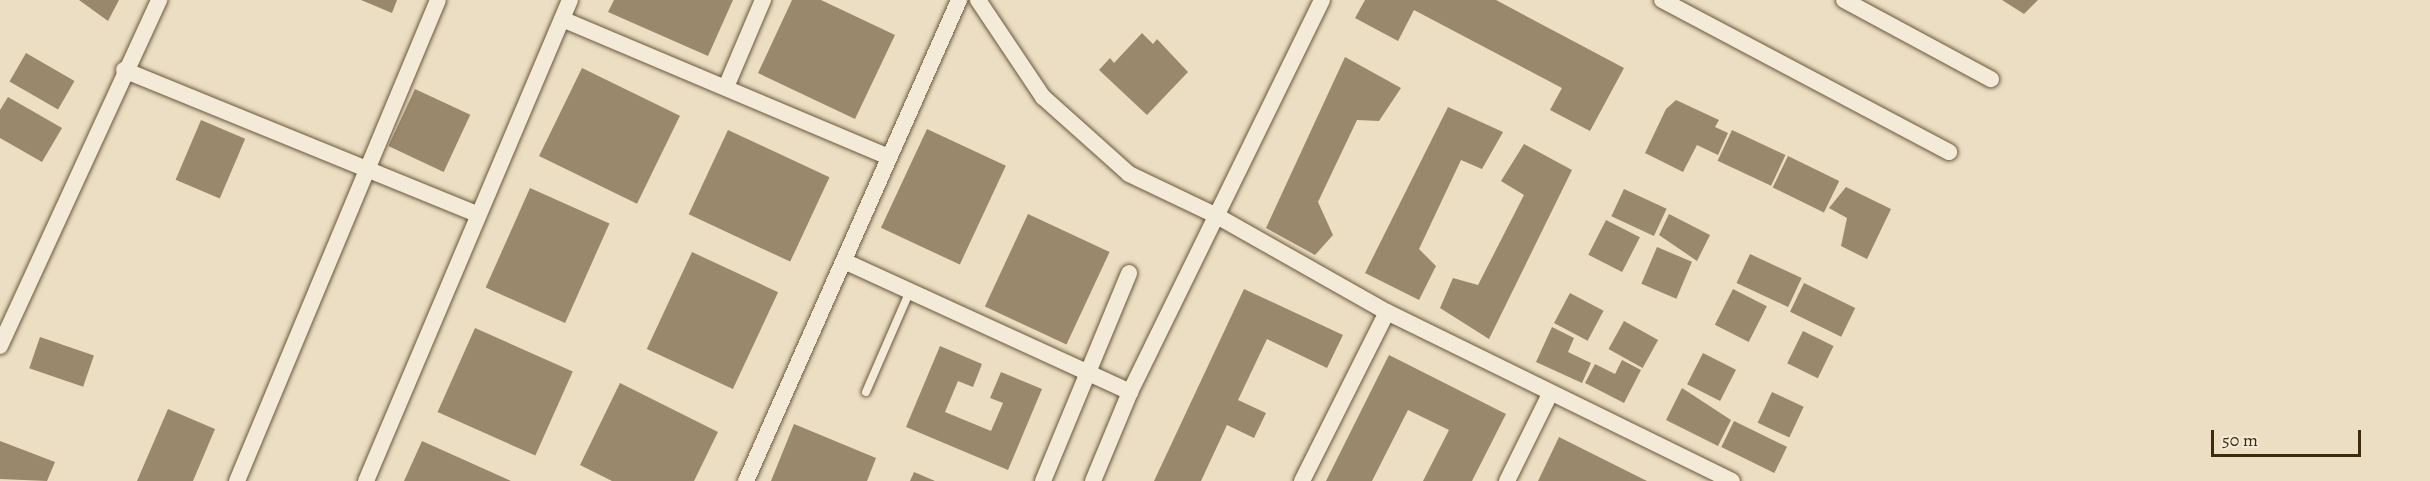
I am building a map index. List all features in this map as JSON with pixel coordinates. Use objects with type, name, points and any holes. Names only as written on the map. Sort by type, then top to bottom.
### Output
[{"type":"street","points":[[0,346],[124,70],[159,0]]},
{"type":"street","points":[[237,481],[363,171],[438,0]]},
{"type":"street","points":[[366,481],[476,214],[570,0]]},
{"type":"street","points":[[726,87],[763,0]]},
{"type":"street","points":[[746,481],[959,0]]},
{"type":"street","points":[[978,0],[1043,97],[1090,145],[1129,174],[1217,216],[1387,312],[1550,394],[1732,481]]},
{"type":"street","points":[[1093,481],[1130,392],[1322,0]]},
{"type":"street","points":[[1662,0],[1949,152]]},
{"type":"street","points":[[1844,0],[1992,78]]},
{"type":"street","points":[[562,19],[889,157]]},
{"type":"street","points":[[124,70],[363,171],[476,214]]},
{"type":"street","points":[[844,261],[1130,392]]},
{"type":"street","points":[[1043,481],[1129,273]]},
{"type":"street","points":[[1302,481],[1387,312]]},
{"type":"street","points":[[1506,481],[1550,394]]},
{"type":"lane","points":[[866,392],[910,291]]},
{"type":"building","points":[[79,0],[119,0],[108,21]]},
{"type":"building","points":[[361,0],[397,0],[392,13]]},
{"type":"building","points":[[614,0],[733,0],[708,56],[608,12]]},
{"type":"building","points":[[792,0],[821,0],[895,35],[855,119],[758,73]]},
{"type":"building","points":[[1365,0],[1496,0],[1624,68],[1590,131],[1550,110],[1562,88],[1414,10],[1398,41],[1355,18]]},
{"type":"building","points":[[2002,0],[2038,0],[2024,14]]},
{"type":"building","points":[[1142,33],[1153,44],[1157,39],[1188,72],[1147,115],[1099,70],[1110,58],[1114,63]]},
{"type":"building","points":[[26,53],[74,81],[58,110],[10,82]]},
{"type":"building","points":[[1345,57],[1401,88],[1379,121],[1357,120],[1318,202],[1333,235],[1315,255],[1266,228]]},
{"type":"building","points":[[582,68],[680,116],[637,204],[539,156]]},
{"type":"building","points":[[415,89],[470,115],[444,172],[388,146]]},
{"type":"building","points":[[8,97],[62,128],[42,162],[0,138],[0,110]]},
{"type":"building","points":[[1676,100],[1719,120],[1715,127],[1728,133],[1718,155],[1697,145],[1683,172],[1645,153],[1666,109]]},
{"type":"building","points":[[1448,107],[1503,132],[1482,169],[1461,160],[1419,249],[1436,266],[1419,300],[1365,273]]},
{"type":"building","points":[[201,120],[245,139],[220,199],[176,180]]},
{"type":"building","points":[[927,129],[1006,166],[960,265],[881,228]]},
{"type":"building","points":[[728,130],[830,177],[790,262],[689,214]]},
{"type":"building","points":[[1732,130],[1785,155],[1771,186],[1718,161]]},
{"type":"building","points":[[1524,144],[1572,170],[1489,339],[1440,308],[1453,278],[1478,285],[1524,195],[1501,181]]},
{"type":"building","points":[[1788,156],[1839,181],[1824,212],[1773,187]]},
{"type":"building","points":[[1846,187],[1891,209],[1867,259],[1841,246],[1847,218],[1829,208]]},
{"type":"building","points":[[530,188],[609,223],[565,323],[486,288]]},
{"type":"building","points":[[1624,189],[1667,209],[1654,236],[1611,216]]},
{"type":"building","points":[[1028,214],[1110,252],[1066,344],[985,306]]},
{"type":"building","points":[[1669,214],[1710,235],[1697,261],[1659,235]]},
{"type":"building","points":[[1606,220],[1640,237],[1622,272],[1588,255]]},
{"type":"building","points":[[1657,247],[1692,262],[1676,299],[1641,284]]},
{"type":"building","points":[[692,252],[778,292],[733,389],[647,349]]},
{"type":"building","points":[[1750,254],[1802,278],[1788,307],[1736,283]]},
{"type":"building","points":[[1804,283],[1855,308],[1841,337],[1790,312]]},
{"type":"building","points":[[1244,289],[1343,335],[1327,368],[1267,339],[1238,400],[1266,413],[1254,438],[1227,425],[1201,481],[1154,481]]},
{"type":"building","points":[[1733,289],[1767,306],[1749,342],[1715,325]]},
{"type":"building","points":[[1570,293],[1604,311],[1588,341],[1554,323]]},
{"type":"building","points":[[1624,321],[1658,340],[1643,368],[1608,349]]},
{"type":"building","points":[[1552,327],[1574,338],[1568,352],[1591,363],[1582,383],[1536,362]]},
{"type":"building","points":[[475,328],[573,372],[535,456],[438,412]]},
{"type":"building","points":[[1803,331],[1834,346],[1818,378],[1787,363]]},
{"type":"building","points":[[40,337],[94,356],[83,387],[29,368]]},
{"type":"building","points":[[940,346],[982,364],[973,387],[958,381],[945,412],[991,431],[1003,403],[990,398],[1001,372],[1042,389],[1008,470],[906,427]]},
{"type":"building","points":[[1703,353],[1736,370],[1720,401],[1687,384]]},
{"type":"building","points":[[1389,355],[1506,414],[1472,481],[1423,481],[1449,430],[1408,410],[1372,481],[1326,481]]},
{"type":"building","points":[[1622,360],[1641,370],[1624,403],[1585,383],[1595,364],[1615,374]]},
{"type":"building","points":[[620,383],[718,432],[694,481],[612,481],[580,465]]},
{"type":"building","points":[[1682,388],[1731,420],[1718,446],[1666,420]]},
{"type":"building","points":[[1772,392],[1804,407],[1789,438],[1758,423]]},
{"type":"building","points":[[168,409],[215,429],[193,481],[137,481]]},
{"type":"building","points":[[1734,421],[1787,447],[1774,473],[1721,447]]},
{"type":"building","points":[[794,424],[876,458],[867,481],[771,481]]},
{"type":"building","points":[[1559,437],[1647,481],[1538,481]]},
{"type":"building","points":[[0,441],[55,462],[47,481],[0,479]]},
{"type":"building","points":[[422,441],[511,481],[404,481]]},
{"type":"building","points":[[914,472],[935,481],[910,481]]}]
